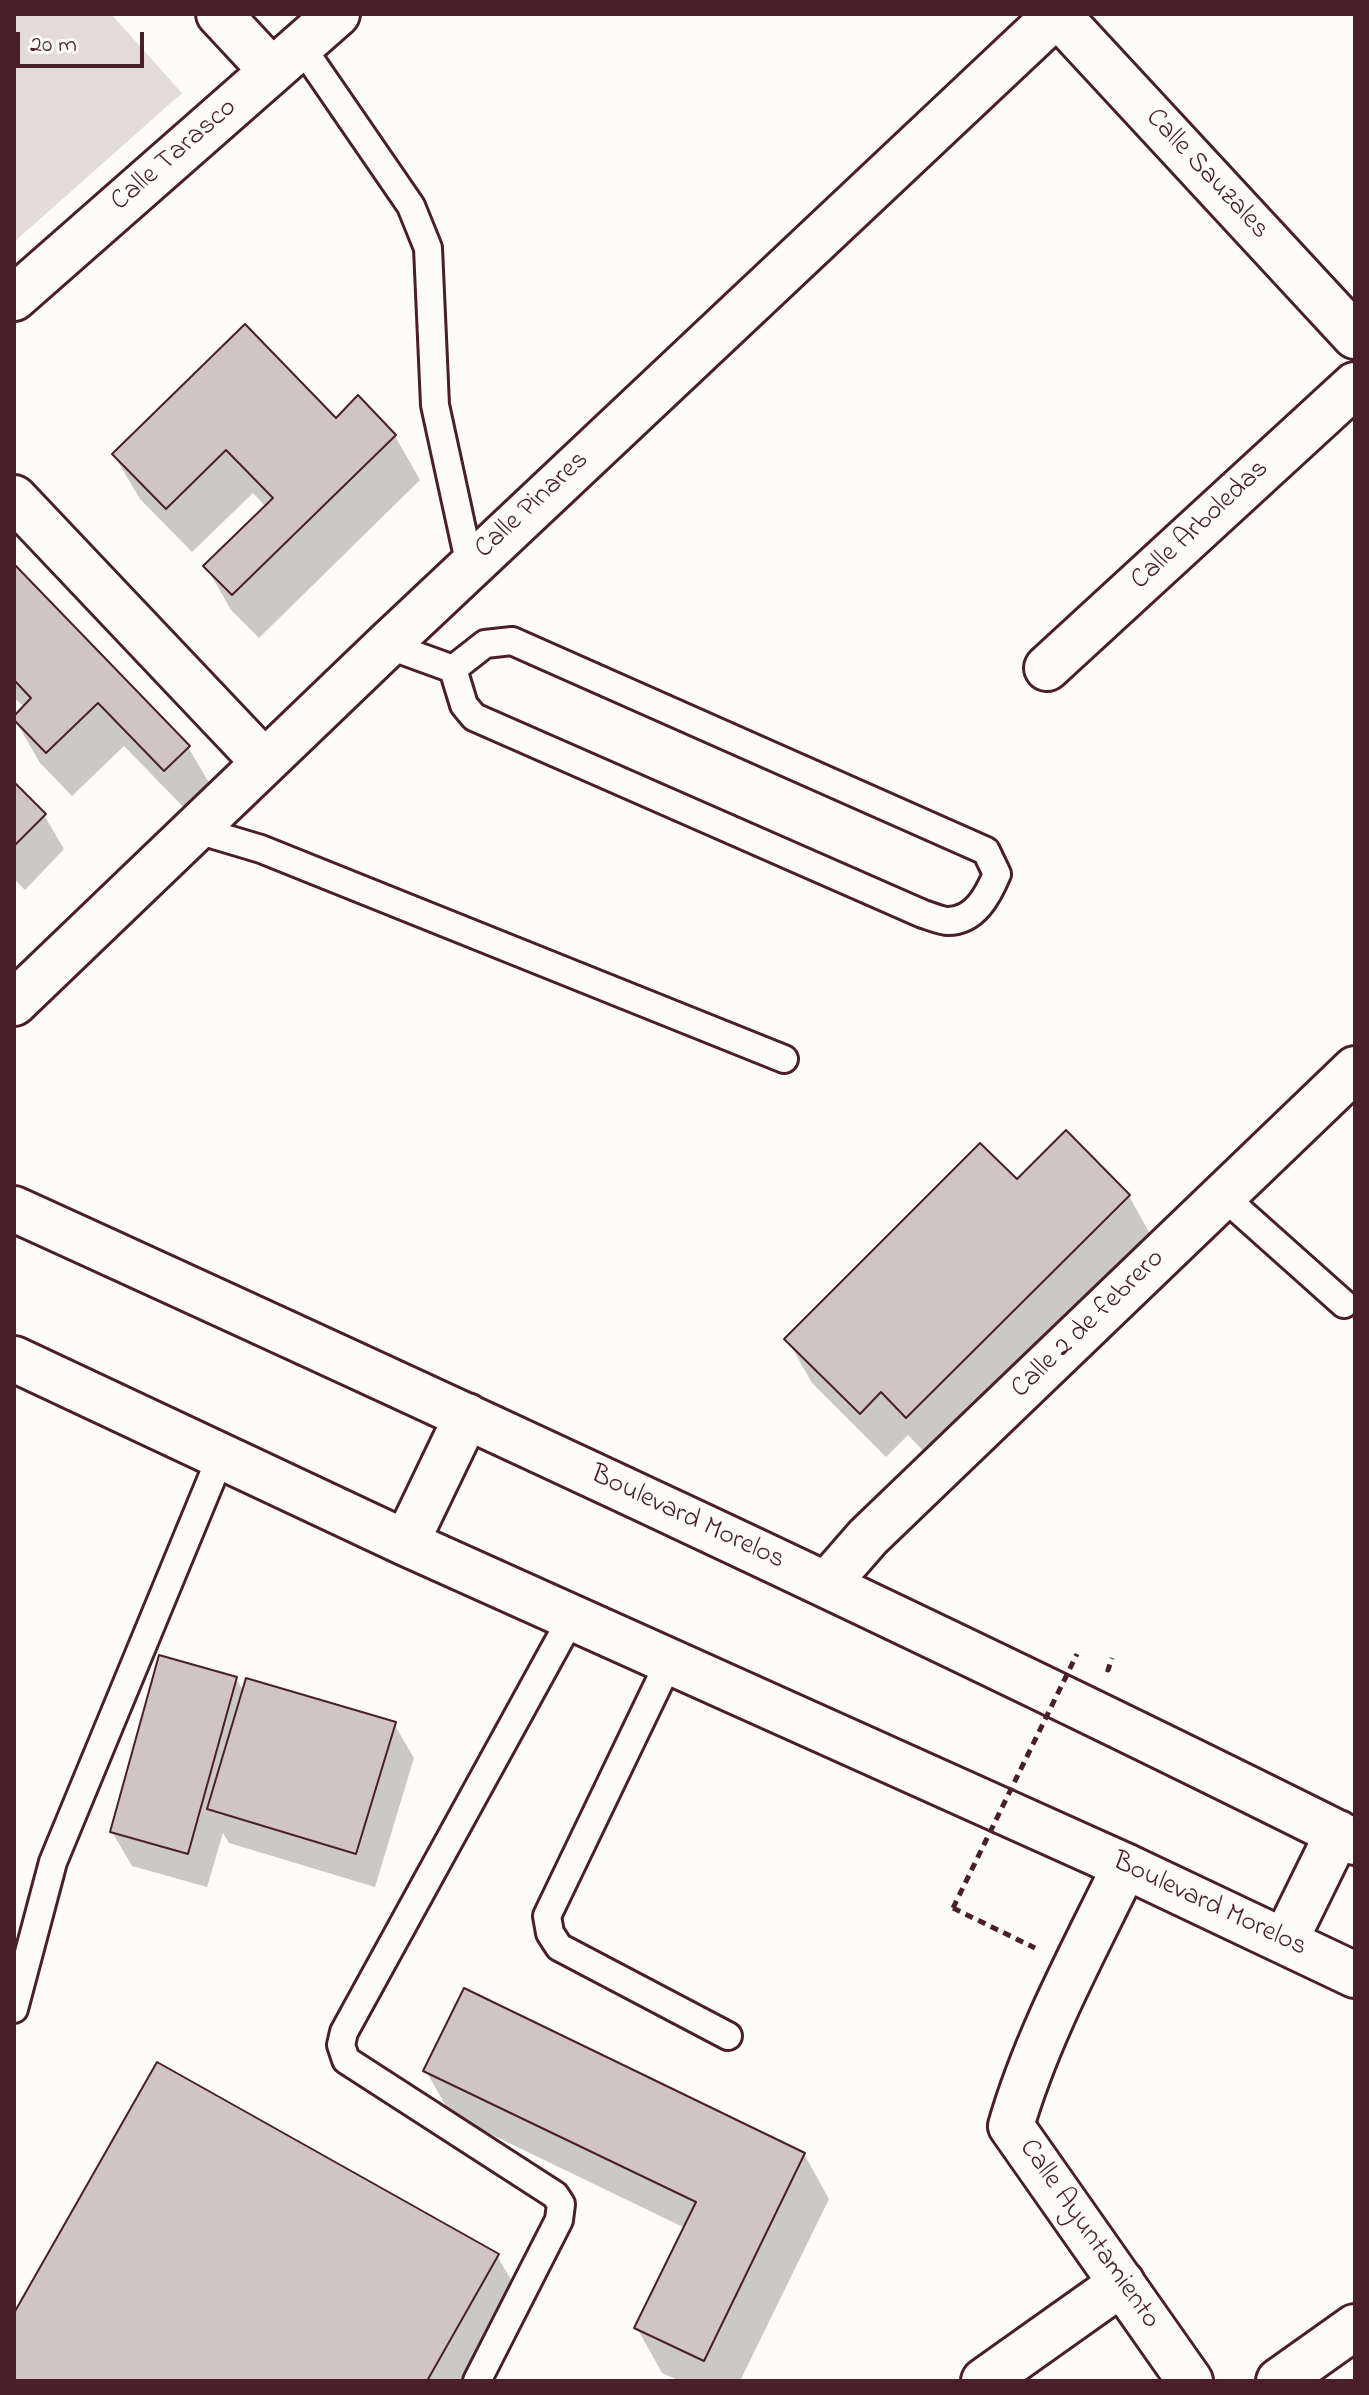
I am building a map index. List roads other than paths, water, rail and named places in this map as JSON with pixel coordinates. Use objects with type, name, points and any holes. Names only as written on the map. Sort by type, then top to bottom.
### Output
[{"type":"street","points":[[219,14],[287,58]]},
{"type":"street","name":"Calle Tarasco","points":[[14,298],[337,14]]},
{"type":"street","name":"Calle Sauzales","points":[[1057,14],[1355,336]]},
{"type":"street","name":"Calle Pinares","points":[[14,1003],[470,566],[1057,14]]},
{"type":"street","name":"Calle Arboledas","points":[[1047,668],[1355,385]]},
{"type":"street","points":[[14,498],[264,762]]},
{"type":"street","name":"Calle 2 de febrero","points":[[827,1584],[868,1537],[1355,1069]]},
{"type":"street","name":"Boulevard Morelos","points":[[14,1209],[827,1584],[1349,1832]]},
{"type":"street","name":"Boulevard Morelos","points":[[14,1359],[406,1543],[1125,1866],[1355,1975]]},
{"type":"street","points":[[406,1543],[467,1416]]},
{"type":"street","points":[[1285,1941],[1349,1832]]},
{"type":"street","name":"Calle Ayuntamiento","points":[[1125,1866],[1075,1968],[1022,2089],[1011,2126],[1190,2381]]},
{"type":"street","points":[[984,2381],[1122,2283]]},
{"type":"street","points":[[1279,2381],[1355,2327]]},
{"type":"lane","points":[[287,58],[411,206],[428,248],[435,405],[470,566]]},
{"type":"lane","points":[[512,641],[986,851],[997,874],[987,897],[970,915],[948,921],[923,914],[474,717],[464,705],[453,669],[485,644],[512,641]]},
{"type":"lane","points":[[387,645],[453,669]]},
{"type":"lane","points":[[194,829],[261,849],[784,1059]]},
{"type":"lane","points":[[1223,1196],[1344,1304]]},
{"type":"lane","points":[[14,2009],[53,1862],[221,1456]]},
{"type":"lane","points":[[477,2381],[559,2220],[561,2204],[555,2195],[346,2060],[341,2045],[344,2032],[572,1617]]},
{"type":"lane","points":[[669,1662],[547,1916],[550,1933],[559,1947],[728,2036]]}]
